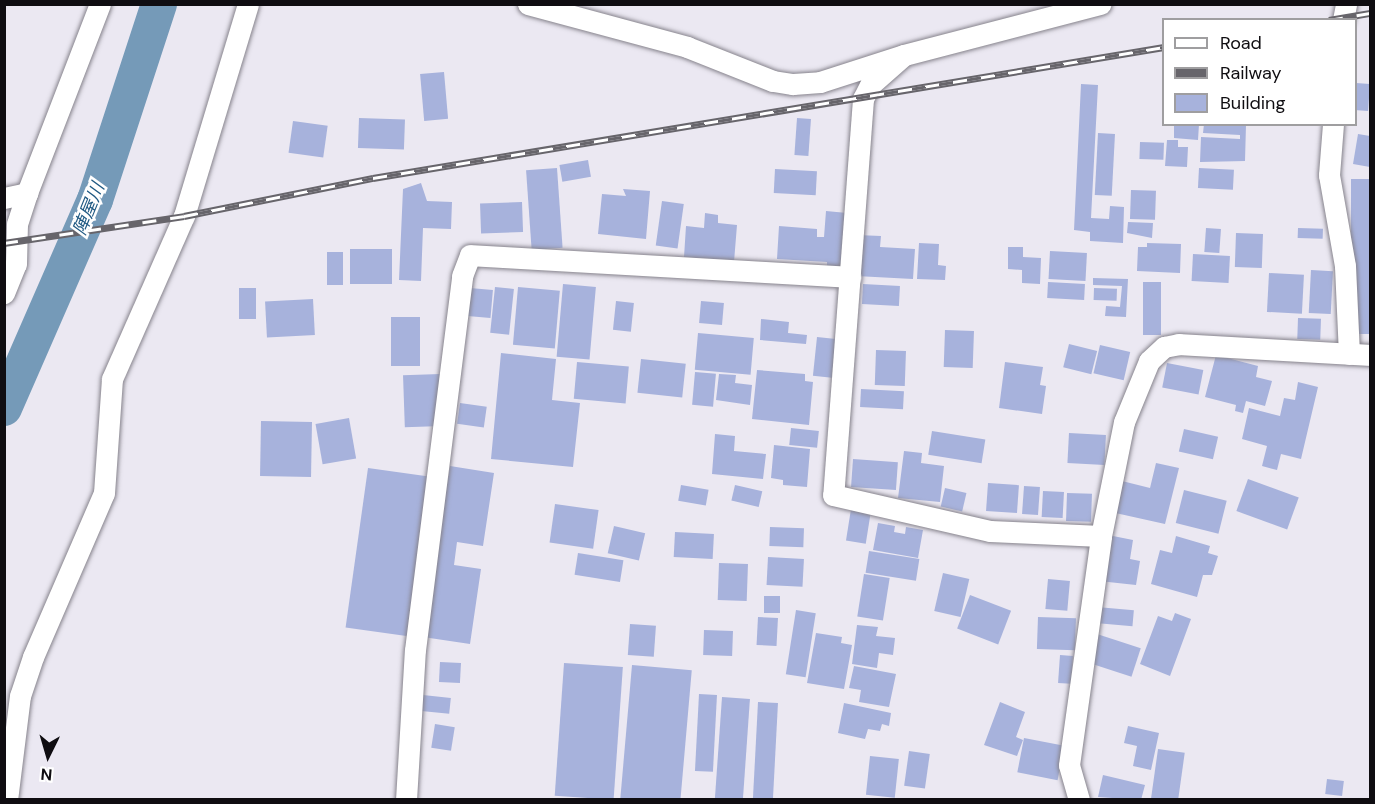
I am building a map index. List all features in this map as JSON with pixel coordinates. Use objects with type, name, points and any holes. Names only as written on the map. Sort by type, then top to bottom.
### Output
[{"type":"street","points":[[4,293],[16,264],[17,224],[27,193],[100,4]]},
{"type":"street","points":[[7,800],[23,686],[104,493],[112,379],[184,216],[248,4]]},
{"type":"street","points":[[528,4],[687,46],[773,81],[793,84],[820,82],[904,55],[1100,4]]},
{"type":"street","points":[[904,55],[870,85],[863,99],[833,495],[990,531],[1101,536]]},
{"type":"street","points":[[1333,126],[1329,175],[1345,266],[1349,354]]},
{"type":"street","points":[[4,198],[27,193]]},
{"type":"street","points":[[406,800],[415,650],[462,276],[471,255],[850,277]]},
{"type":"street","points":[[1079,800],[1069,765],[1101,536],[1124,422],[1138,381],[1149,362],[1164,346],[1179,344],[1371,355]]},
{"type":"building","points":[[444,72],[448,119],[424,121],[420,74]]},
{"type":"building","points":[[1357,83],[1370,84],[1368,111],[1357,110]]},
{"type":"building","points":[[1081,84],[1098,85],[1091,218],[1109,219],[1110,206],[1124,207],[1123,243],[1090,241],[1090,232],[1074,230]]},
{"type":"building","points":[[359,118],[405,120],[404,150],[358,148]]},
{"type":"building","points":[[797,118],[811,119],[808,156],[794,155]]},
{"type":"building","points":[[293,121],[328,126],[323,158],[289,153]]},
{"type":"building","points":[[1174,126],[1199,126],[1198,140],[1174,138]]},
{"type":"building","points":[[1204,126],[1246,126],[1245,161],[1200,162],[1201,137],[1240,139],[1240,135],[1203,133]]},
{"type":"building","points":[[1098,133],[1115,134],[1112,196],[1095,195]]},
{"type":"building","points":[[1358,134],[1370,136],[1370,167],[1353,164]]},
{"type":"building","points":[[1167,140],[1178,140],[1178,147],[1188,147],[1187,167],[1165,166]]},
{"type":"building","points":[[1140,142],[1164,143],[1163,160],[1139,159]]},
{"type":"building","points":[[588,160],[591,177],[562,182],[559,165]]},
{"type":"building","points":[[557,168],[563,248],[532,250],[526,170]]},
{"type":"building","points":[[1199,168],[1234,170],[1233,190],[1198,188]]},
{"type":"building","points":[[775,169],[817,171],[816,195],[774,193]]},
{"type":"building","points":[[1351,179],[1370,179],[1370,334],[1351,334]]},
{"type":"building","points":[[421,183],[427,201],[452,202],[451,229],[423,228],[421,281],[399,280],[403,189]]},
{"type":"building","points":[[623,189],[650,191],[646,239],[598,234],[602,194],[626,196]]},
{"type":"building","points":[[1131,190],[1156,191],[1155,220],[1130,219]]},
{"type":"building","points":[[662,201],[684,204],[678,249],[656,246]]},
{"type":"building","points":[[522,202],[523,232],[481,233],[480,203]]},
{"type":"building","points":[[826,211],[847,213],[843,270],[827,269],[827,262],[777,259],[779,226],[817,229],[817,237],[824,237]]},
{"type":"building","points":[[705,213],[718,215],[718,223],[737,225],[734,262],[684,257],[686,226],[704,228]]},
{"type":"building","points":[[1128,222],[1153,223],[1152,238],[1127,233]]},
{"type":"building","points":[[1206,228],[1221,229],[1219,253],[1204,252]]},
{"type":"building","points":[[1298,228],[1323,229],[1323,239],[1298,238]]},
{"type":"building","points":[[1236,233],[1263,234],[1262,268],[1235,267]]},
{"type":"building","points":[[857,235],[881,236],[880,247],[915,249],[913,279],[856,276]]},
{"type":"building","points":[[919,243],[939,244],[938,265],[946,266],[945,280],[917,279]]},
{"type":"building","points":[[1147,243],[1181,244],[1180,273],[1137,271],[1138,247],[1147,247]]},
{"type":"building","points":[[1008,247],[1023,247],[1023,257],[1041,258],[1040,284],[1022,283],[1022,270],[1008,269]]},
{"type":"building","points":[[350,249],[392,249],[392,284],[350,284]]},
{"type":"building","points":[[1050,251],[1087,253],[1085,281],[1049,279]]},
{"type":"building","points":[[327,252],[343,252],[343,285],[327,285]]},
{"type":"building","points":[[1193,254],[1230,256],[1229,283],[1192,281]]},
{"type":"building","points":[[1311,270],[1333,271],[1331,314],[1309,313]]},
{"type":"building","points":[[1269,273],[1304,275],[1302,314],[1267,312]]},
{"type":"building","points":[[1093,278],[1128,279],[1126,317],[1105,316],[1106,306],[1120,307],[1122,286],[1093,285]]},
{"type":"building","points":[[1048,282],[1085,284],[1084,300],[1047,298]]},
{"type":"building","points":[[1143,282],[1161,282],[1161,335],[1143,335]]},
{"type":"building","points":[[563,284],[596,287],[590,360],[557,357]]},
{"type":"building","points":[[863,284],[900,286],[899,306],[862,304]]},
{"type":"building","points":[[495,287],[514,289],[509,335],[490,333]]},
{"type":"building","points":[[518,287],[560,291],[555,348],[513,345]]},
{"type":"building","points":[[239,288],[256,288],[256,319],[239,319]]},
{"type":"building","points":[[470,288],[493,290],[490,318],[468,316]]},
{"type":"building","points":[[1094,288],[1117,289],[1117,301],[1094,300]]},
{"type":"building","points":[[313,299],[315,335],[267,337],[265,302]]},
{"type":"building","points":[[616,301],[634,303],[631,332],[613,330]]},
{"type":"building","points":[[701,301],[724,303],[722,325],[699,323]]},
{"type":"building","points":[[391,317],[420,317],[420,366],[391,366]]},
{"type":"building","points":[[1298,318],[1321,319],[1320,340],[1297,339]]},
{"type":"building","points":[[761,319],[789,322],[788,333],[807,335],[806,344],[760,340]]},
{"type":"building","points":[[945,330],[974,331],[973,368],[944,367]]},
{"type":"building","points":[[698,333],[754,338],[751,375],[695,370]]},
{"type":"building","points":[[817,337],[836,339],[832,378],[813,376]]},
{"type":"building","points":[[1069,344],[1097,351],[1091,374],[1063,367]]},
{"type":"building","points":[[1100,345],[1130,352],[1124,380],[1093,373]]},
{"type":"building","points":[[876,350],[906,351],[905,386],[875,385]]},
{"type":"building","points":[[501,353],[556,359],[552,400],[580,403],[573,467],[491,459]]},
{"type":"building","points":[[1216,355],[1258,366],[1256,377],[1272,381],[1265,406],[1246,401],[1243,413],[1235,411],[1236,405],[1205,397]]},
{"type":"building","points":[[641,359],[686,364],[682,398],[637,393]]},
{"type":"building","points":[[577,362],[629,367],[626,403],[574,399]]},
{"type":"building","points":[[1005,362],[1043,367],[1040,385],[1046,386],[1042,414],[999,408]]},
{"type":"building","points":[[1167,363],[1203,370],[1199,395],[1162,388]]},
{"type":"building","points":[[757,370],[805,374],[805,381],[813,382],[809,425],[752,419]]},
{"type":"building","points":[[695,372],[716,374],[713,407],[692,405]]},
{"type":"building","points":[[440,374],[442,426],[405,427],[403,375]]},
{"type":"building","points":[[719,374],[736,375],[735,383],[752,385],[750,405],[716,400]]},
{"type":"building","points":[[1298,382],[1318,387],[1301,459],[1281,454],[1277,470],[1262,466],[1267,446],[1242,439],[1249,408],[1280,416],[1284,398],[1295,400]]},
{"type":"building","points":[[861,389],[904,391],[903,409],[860,407]]},
{"type":"building","points":[[460,403],[487,407],[484,428],[457,424]]},
{"type":"building","points":[[349,418],[356,458],[323,464],[316,424]]},
{"type":"building","points":[[261,421],[312,422],[311,477],[260,476]]},
{"type":"building","points":[[791,428],[819,431],[817,448],[789,445]]},
{"type":"building","points":[[1184,429],[1218,437],[1213,459],[1179,451]]},
{"type":"building","points":[[932,431],[985,439],[982,463],[928,455]]},
{"type":"building","points":[[1069,433],[1106,435],[1104,465],[1067,463]]},
{"type":"building","points":[[715,434],[735,436],[734,451],[766,454],[763,479],[712,474]]},
{"type":"building","points":[[774,445],[810,449],[807,487],[783,485],[783,480],[771,478]]},
{"type":"building","points":[[904,451],[922,453],[921,463],[944,466],[940,502],[898,498]]},
{"type":"building","points":[[853,459],[898,462],[896,490],[851,487]]},
{"type":"building","points":[[1156,463],[1179,468],[1165,524],[1111,512],[1118,480],[1150,488]]},
{"type":"building","points":[[450,466],[494,473],[483,546],[457,542],[454,565],[481,569],[470,644],[423,637]]},
{"type":"building","points":[[368,468],[432,477],[410,636],[346,627]]},
{"type":"building","points":[[1248,479],[1299,497],[1287,529],[1236,511]]},
{"type":"building","points":[[988,483],[1019,485],[1017,513],[986,511]]},
{"type":"building","points":[[681,485],[709,490],[706,506],[678,501]]},
{"type":"building","points":[[735,485],[762,491],[759,507],[731,501]]},
{"type":"building","points":[[1024,486],[1040,487],[1038,515],[1022,514]]},
{"type":"building","points":[[945,488],[966,493],[962,511],[941,507]]},
{"type":"building","points":[[1184,490],[1227,501],[1218,534],[1176,523]]},
{"type":"building","points":[[1043,491],[1064,492],[1063,518],[1042,517]]},
{"type":"building","points":[[1067,493],[1092,494],[1091,522],[1066,521]]},
{"type":"building","points":[[555,504],[599,510],[593,549],[550,543]]},
{"type":"building","points":[[851,509],[871,512],[866,544],[846,541]]},
{"type":"building","points":[[878,523],[895,526],[894,532],[905,534],[906,527],[923,530],[918,558],[873,550]]},
{"type":"building","points":[[614,526],[645,533],[639,560],[608,553]]},
{"type":"building","points":[[770,527],[804,528],[803,547],[769,546]]},
{"type":"building","points":[[675,532],[714,534],[713,559],[674,557]]},
{"type":"building","points":[[1108,535],[1133,540],[1130,559],[1140,561],[1136,585],[1099,581]]},
{"type":"building","points":[[1176,536],[1210,546],[1208,553],[1218,556],[1212,575],[1203,575],[1197,597],[1151,584],[1160,550],[1172,553]]},
{"type":"building","points":[[869,551],[919,559],[916,581],[866,573]]},
{"type":"building","points":[[578,553],[623,560],[620,582],[575,575]]},
{"type":"building","points":[[768,557],[804,559],[802,587],[767,585]]},
{"type":"building","points":[[719,563],[748,564],[747,601],[718,600]]},
{"type":"building","points":[[943,573],[969,579],[961,617],[934,611]]},
{"type":"building","points":[[864,574],[890,578],[883,621],[857,616]]},
{"type":"building","points":[[1048,579],[1070,581],[1067,611],[1045,609]]},
{"type":"building","points":[[970,595],[1011,611],[998,644],[957,629]]},
{"type":"building","points":[[764,596],[780,596],[780,613],[764,613]]},
{"type":"building","points":[[1097,607],[1134,610],[1132,626],[1096,623]]},
{"type":"building","points":[[796,610],[816,613],[806,677],[786,674]]},
{"type":"building","points":[[1175,613],[1191,619],[1170,676],[1140,664],[1158,616],[1172,621]]},
{"type":"building","points":[[758,617],[778,618],[777,646],[757,645]]},
{"type":"building","points":[[1038,617],[1076,618],[1075,650],[1037,649]]},
{"type":"building","points":[[630,624],[656,626],[654,657],[628,655]]},
{"type":"building","points":[[857,625],[878,627],[876,636],[895,638],[893,655],[879,653],[877,668],[852,664]]},
{"type":"building","points":[[704,630],[733,631],[732,656],[703,655]]},
{"type":"building","points":[[816,633],[842,637],[841,643],[852,645],[844,689],[807,683]]},
{"type":"building","points":[[1097,634],[1141,648],[1131,677],[1088,663]]},
{"type":"building","points":[[1060,655],[1073,656],[1071,684],[1058,683]]},
{"type":"building","points":[[440,662],[461,663],[460,683],[439,682]]},
{"type":"building","points":[[564,663],[623,667],[614,800],[555,796]]},
{"type":"building","points":[[632,665],[692,670],[680,800],[620,799]]},
{"type":"building","points":[[854,666],[896,674],[889,707],[859,702],[861,690],[849,688]]},
{"type":"building","points":[[699,694],[717,695],[713,772],[695,771]]},
{"type":"building","points":[[423,695],[451,698],[449,714],[421,711]]},
{"type":"building","points":[[722,697],[750,699],[743,800],[715,800]]},
{"type":"building","points":[[758,702],[778,703],[773,800],[753,800]]},
{"type":"building","points":[[1000,702],[1025,712],[1016,737],[1023,740],[1017,756],[984,745]]},
{"type":"building","points":[[844,703],[891,713],[889,726],[882,724],[880,731],[868,729],[865,739],[838,733]]},
{"type":"building","points":[[435,724],[455,727],[451,751],[431,748]]},
{"type":"building","points":[[1128,726],[1159,733],[1151,770],[1133,766],[1137,746],[1124,743]]},
{"type":"building","points":[[1024,738],[1064,746],[1058,780],[1017,772]]},
{"type":"building","points":[[1158,749],[1185,753],[1178,800],[1151,800]]},
{"type":"building","points":[[909,751],[930,754],[925,789],[904,786]]},
{"type":"building","points":[[870,756],[899,759],[895,798],[866,795]]},
{"type":"building","points":[[1103,775],[1145,785],[1141,800],[1098,797]]},
{"type":"building","points":[[1327,779],[1344,781],[1342,796],[1325,794]]},
{"type":"waterway","name":"陣屋川","points":[[4,408],[95,200],[159,4]]},
{"type":"railway","points":[[1341,18],[1370,13]]},
{"type":"railway","points":[[4,243],[184,216],[373,178],[1162,47]]}]
